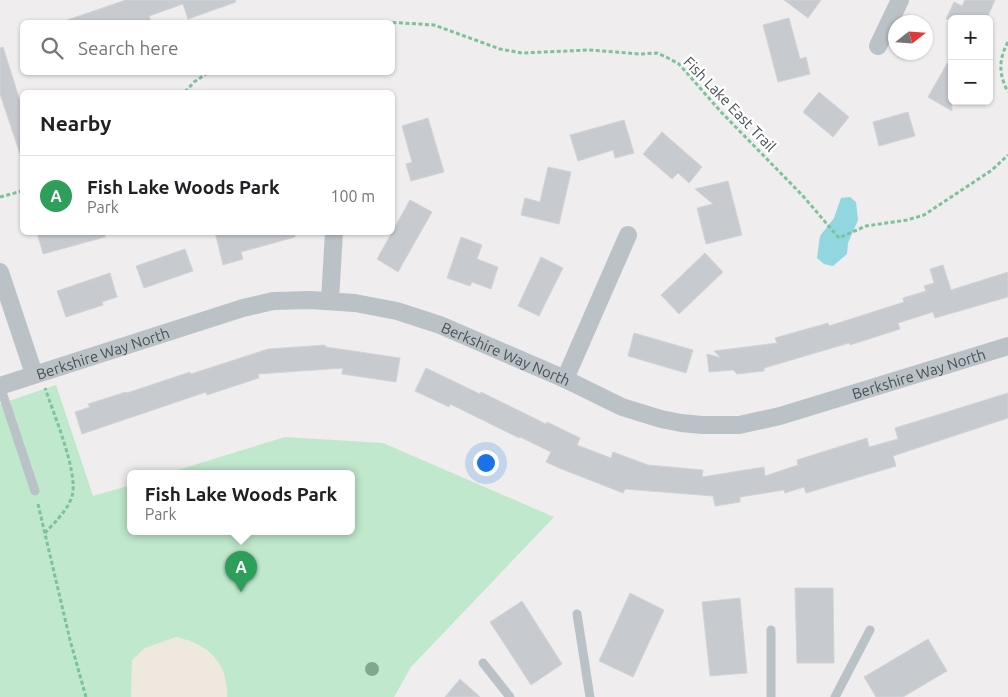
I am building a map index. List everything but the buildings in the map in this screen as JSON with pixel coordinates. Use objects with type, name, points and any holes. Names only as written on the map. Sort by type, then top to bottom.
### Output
[{"type":"street","points":[[878,46],[900,0]]},
{"type":"street","points":[[330,300],[334,235]]},
{"type":"street","points":[[565,379],[628,235]]},
{"type":"street","points":[[0,272],[34,374]]},
{"type":"street","name":"Berkshire Way North","points":[[0,386],[243,308],[273,301],[330,300],[397,311],[440,326],[565,379],[622,407],[661,419],[688,424],[739,425],[780,416],[1008,346]]},
{"type":"lane","points":[[0,386],[34,491]]},
{"type":"lane","points":[[577,614],[590,697]]},
{"type":"lane","points":[[771,630],[771,697]]},
{"type":"lane","points":[[836,697],[870,630]]},
{"type":"lane","points":[[483,663],[510,697]]},
{"type":"path","name":"Fish Lake East Trail","points":[[395,23],[434,25],[500,49],[522,53],[589,50],[640,54],[657,53],[679,64],[722,114],[840,238],[866,226],[906,220],[924,214],[992,170],[1008,154]]},
{"type":"path","points":[[1008,42],[1001,59],[1000,71],[1008,92]]},
{"type":"path","points":[[187,90],[204,75]]},
{"type":"path","points":[[0,197],[20,192]]},
{"type":"path","points":[[34,374],[44,383],[67,457],[73,484],[70,501],[57,520],[44,534]]},
{"type":"path","points":[[34,491],[70,640],[86,697]]},
{"type":"green space","points":[[56,385],[93,496],[127,486],[127,535],[355,535],[355,470],[178,470],[285,437],[383,443],[554,517],[411,667],[394,697],[0,697],[0,404]]},
{"type":"sand","points":[[176,637],[198,645],[214,657],[224,674],[227,697],[131,697],[132,660],[145,648]]},
{"type":"water","points":[[850,197],[856,202],[858,220],[848,243],[847,254],[833,266],[824,264],[817,258],[820,236],[834,218],[841,198]]},
{"type":"place","name":"Fish Lake Woods Park","points":[[241,592]]}]
